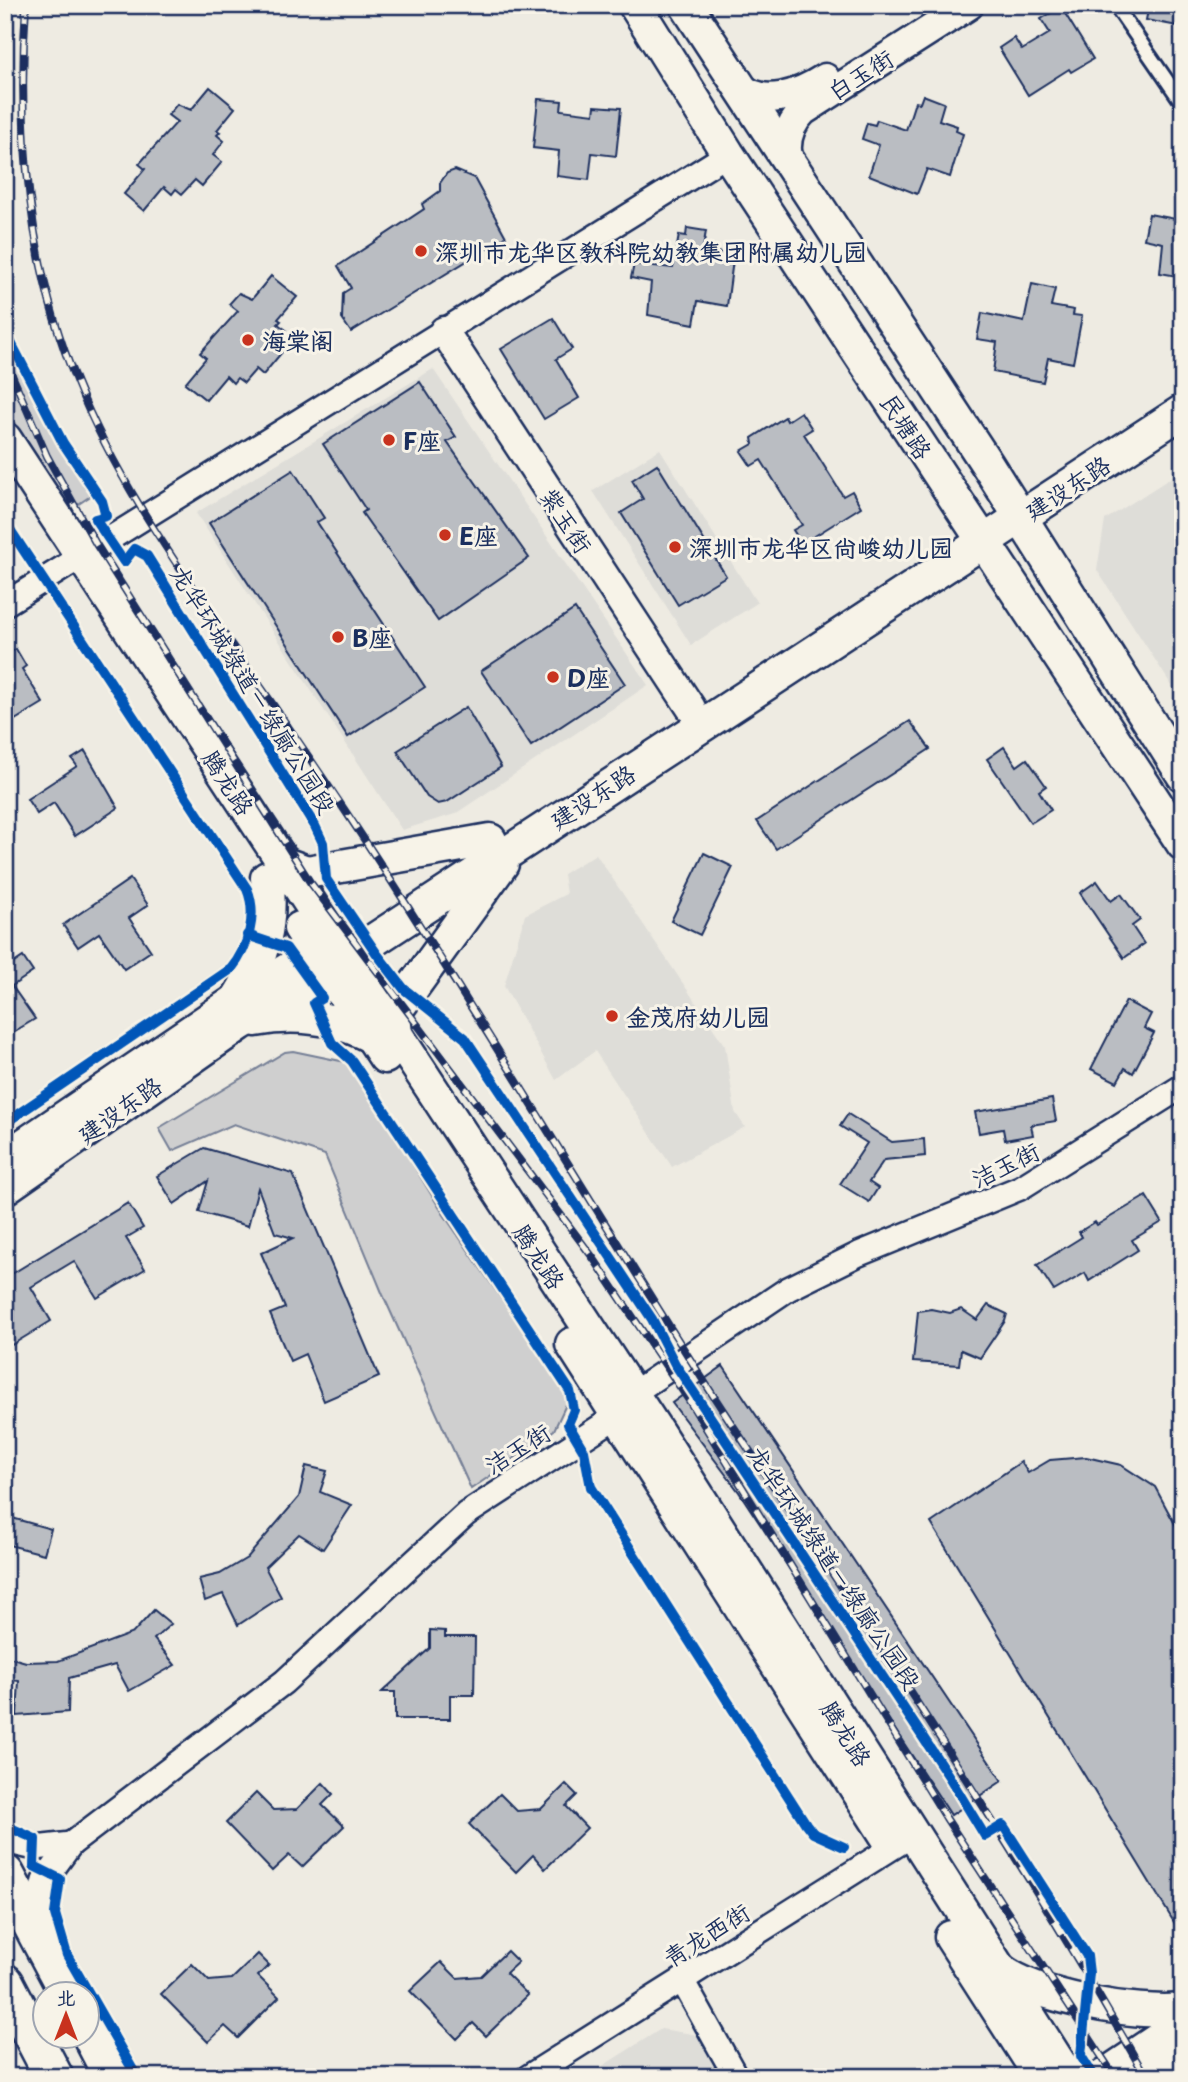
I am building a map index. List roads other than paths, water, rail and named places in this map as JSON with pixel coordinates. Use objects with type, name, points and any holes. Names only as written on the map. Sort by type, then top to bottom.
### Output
[{"type":"main road","name":"民塘路","points":[[635,5],[728,154],[1183,844]]},
{"type":"main road","name":"民塘路","points":[[685,5],[1014,509],[1183,775]]},
{"type":"main road","name":"建设东路","points":[[5,1158],[331,956],[978,533],[1183,387]]},
{"type":"main road","name":"建设东路","points":[[1014,509],[1183,411]]},
{"type":"main road","name":"腾龙路","points":[[5,439],[72,562],[384,1035],[903,1841],[1004,2021],[1041,2077]]},
{"type":"main road","name":"腾龙路","points":[[5,479],[72,562]]},
{"type":"main road","name":"建设东路","points":[[502,843],[691,708],[978,533]]},
{"type":"main road","points":[[502,843],[398,1008],[384,1035],[342,1022],[312,1017],[238,1012],[269,928],[274,871],[307,872],[502,843]]},
{"type":"main road","name":"建设东路","points":[[5,1188],[238,1012]]},
{"type":"main road","name":"腾龙路","points":[[903,1841],[997,1967],[1068,2077]]},
{"type":"main road","points":[[5,1874],[61,1980]]},
{"type":"main road","points":[[997,1967],[1008,1976],[1040,1990],[1122,2009],[1183,2010]]},
{"type":"main road","points":[[5,1983],[54,2077]]},
{"type":"main road","points":[[1004,2021],[1015,2077]]},
{"type":"main road","points":[[1102,2077],[1183,2023]]},
{"type":"main road","points":[[99,2050],[113,2077]]},
{"type":"main road","points":[[1143,2077],[1183,2050]]},
{"type":"street","name":"白玉街","points":[[737,85],[750,94],[779,97],[795,95],[940,5]]},
{"type":"street","name":"白玉街","points":[[790,166],[786,153],[788,137],[796,118],[803,111],[969,5]]},
{"type":"street","points":[[5,604],[728,154]]},
{"type":"street","name":"紫玉街","points":[[444,331],[691,708]]},
{"type":"street","name":"洁玉街","points":[[42,1944],[37,1916],[40,1897],[50,1870],[71,1844],[284,1682],[466,1514],[788,1289],[850,1258],[1020,1188],[1183,1086]]},
{"type":"street","points":[[5,1841],[35,1848],[71,1844]]},
{"type":"street","name":"青龙西街","points":[[528,2077],[903,1841]]},
{"type":"street","points":[[682,1980],[736,2077]]},
{"type":"lane","points":[[1115,5],[1183,104]]},
{"type":"railway","points":[[26,5],[23,101],[25,149],[37,245],[60,338],[91,416],[124,480],[202,601],[370,848],[702,1378],[960,1769],[1146,2077]]},
{"type":"railway","points":[[5,359],[47,456],[96,544],[310,882],[594,1259],[688,1399],[946,1818],[1115,2077]]},
{"type":"place","name":"深圳市龙华区教科院幼教集团附属幼儿园","points":[[421,251]]},
{"type":"place","name":"海棠阁","points":[[248,340]]},
{"type":"place","name":"F座","points":[[389,440]]},
{"type":"place","name":"E座","points":[[445,535]]},
{"type":"place","name":"深圳市龙华区尚峻幼儿园","points":[[675,547]]},
{"type":"place","name":"B座","points":[[338,637]]},
{"type":"place","name":"D座","points":[[553,677]]},
{"type":"place","name":"金茂府幼儿园","points":[[612,1016]]}]
